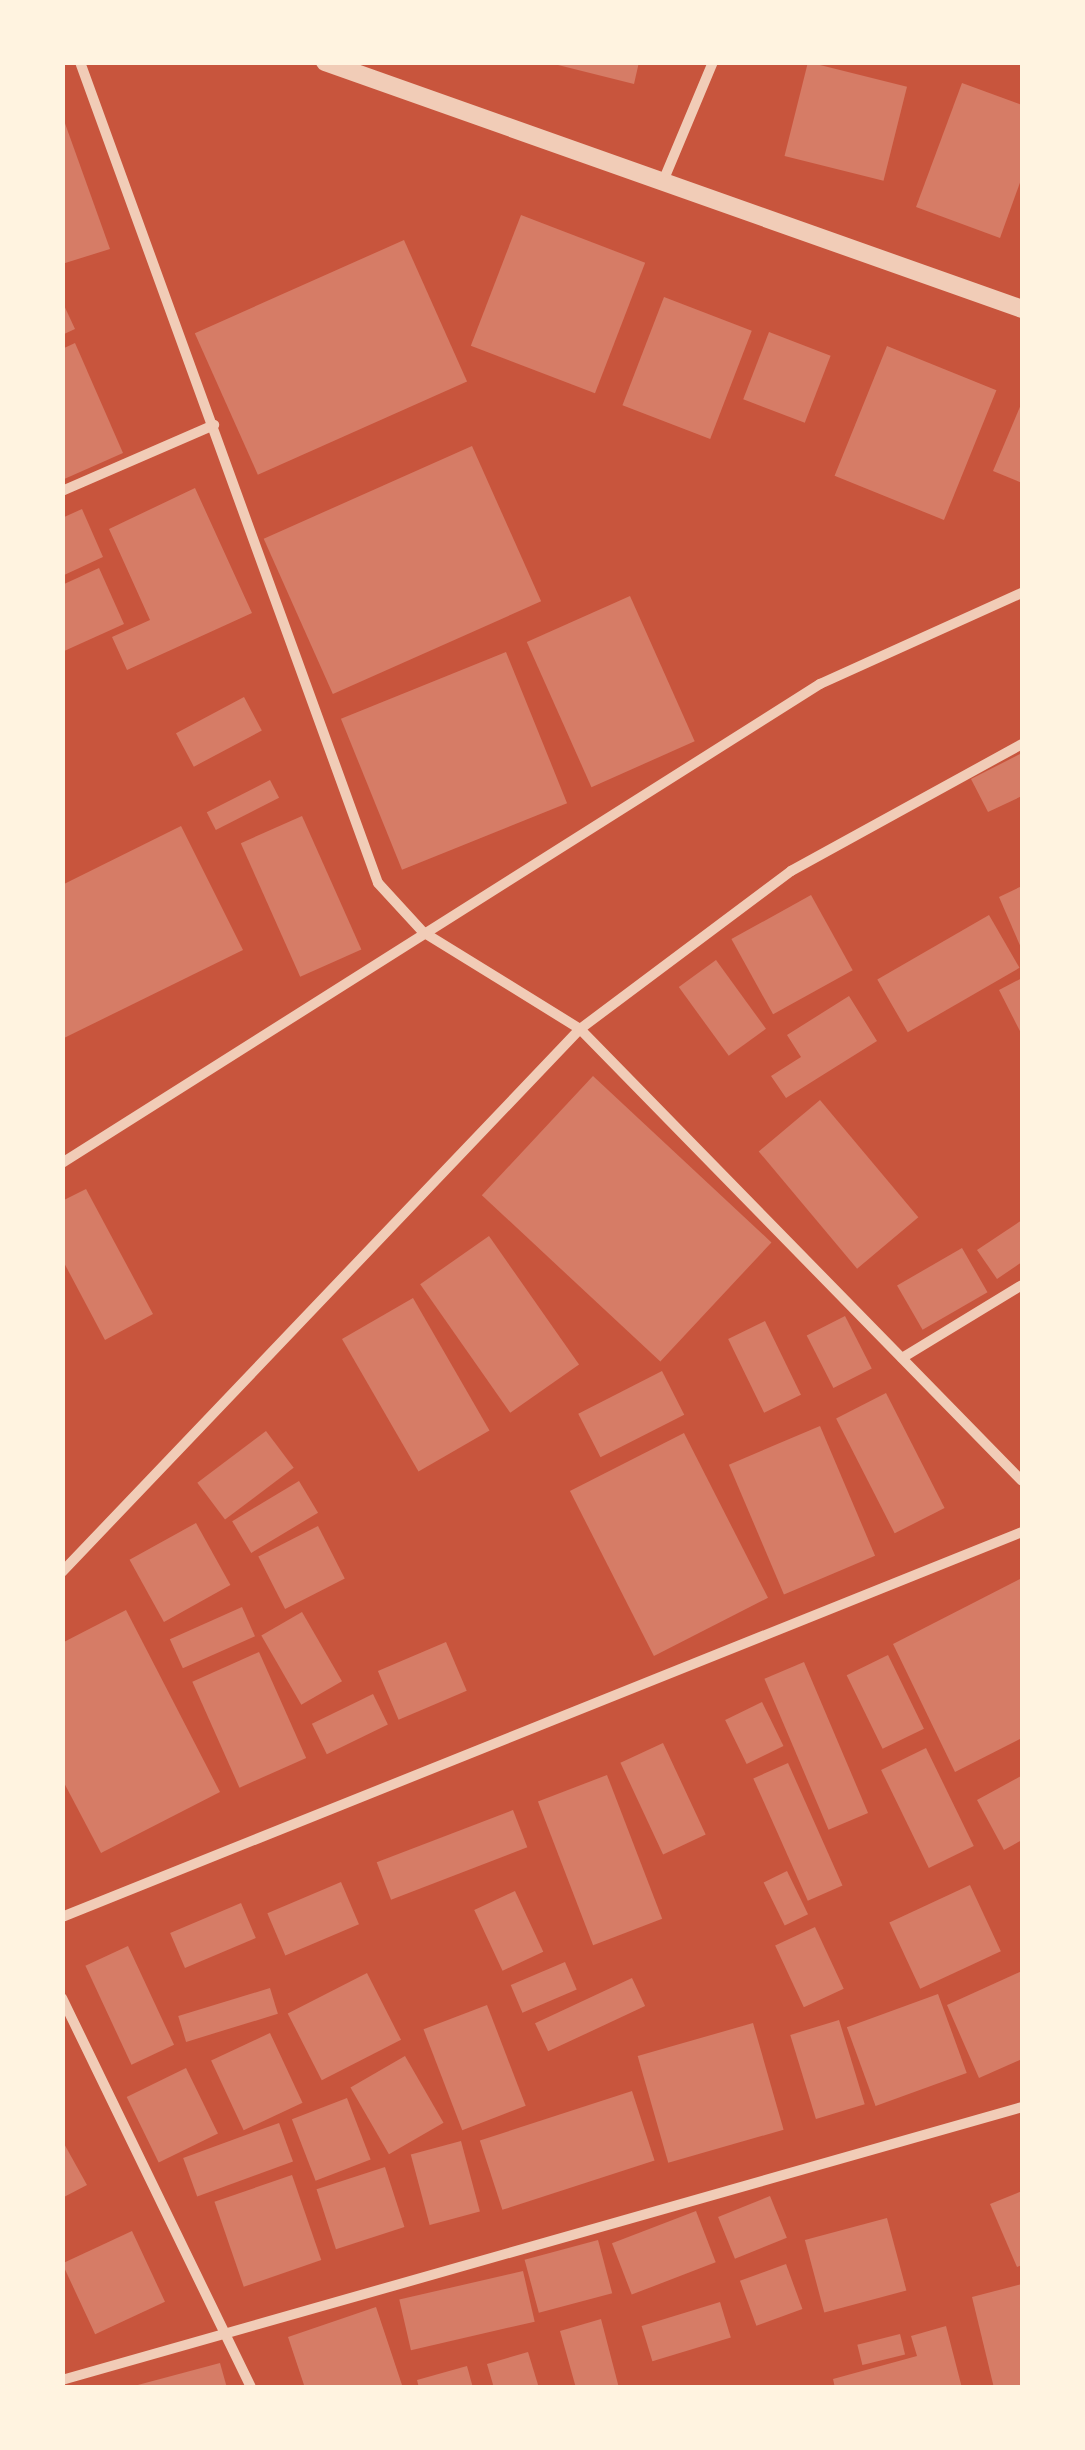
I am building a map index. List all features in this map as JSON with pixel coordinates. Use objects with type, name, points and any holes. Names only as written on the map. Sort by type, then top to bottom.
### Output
[{"type":"street","points":[[80,62],[378,883],[423,932],[580,1029],[1022,1481]]},
{"type":"street","points":[[325,62],[664,178],[1022,309]]},
{"type":"street","points":[[664,178],[713,62]]},
{"type":"street","points":[[62,491],[214,424]]},
{"type":"street","points":[[62,1163],[820,684],[1022,593]]},
{"type":"street","points":[[62,1572],[580,1029],[791,871],[1022,744]]},
{"type":"street","points":[[902,1358],[1022,1285]]},
{"type":"street","points":[[62,1918],[1022,1532]]},
{"type":"street","points":[[62,1998],[251,2388]]},
{"type":"street","points":[[62,2380],[220,2329],[1022,2107]]},
{"type":"building","points":[[546,62],[639,62],[634,84]]},
{"type":"building","points":[[808,62],[907,87],[884,181],[785,156]]},
{"type":"building","points":[[962,83],[1022,105],[1022,177],[1000,238],[916,207]]},
{"type":"building","points":[[62,115],[110,249],[62,264]]},
{"type":"building","points":[[521,215],[645,263],[595,393],[471,346]]},
{"type":"building","points":[[404,240],[467,382],[258,475],[195,333]]},
{"type":"building","points":[[664,297],[752,331],[710,439],[622,405]]},
{"type":"building","points":[[62,301],[75,329],[62,335]]},
{"type":"building","points":[[769,332],[831,356],[805,423],[743,399]]},
{"type":"building","points":[[75,343],[123,453],[62,480],[62,349]]},
{"type":"building","points":[[887,346],[996,390],[944,520],[835,476]]},
{"type":"building","points":[[1022,402],[1022,483],[993,471]]},
{"type":"building","points":[[472,446],[541,601],[333,694],[264,539]]},
{"type":"building","points":[[195,488],[252,613],[127,670],[112,637],[150,620],[109,529]]},
{"type":"building","points":[[82,509],[103,557],[62,576],[62,518]]},
{"type":"building","points":[[99,568],[124,624],[62,652],[62,585]]},
{"type":"building","points":[[630,596],[695,741],[591,787],[527,642]]},
{"type":"building","points":[[506,652],[567,803],[402,870],[341,719]]},
{"type":"building","points":[[244,697],[262,731],[194,767],[176,733]]},
{"type":"building","points":[[1022,753],[1022,796],[988,812],[971,779]]},
{"type":"building","points":[[270,780],[279,798],[216,830],[207,812]]},
{"type":"building","points":[[302,816],[361,949],[300,977],[241,843]]},
{"type":"building","points":[[181,826],[243,950],[62,1039],[62,885]]},
{"type":"building","points":[[1022,886],[1022,950],[999,897]]},
{"type":"building","points":[[811,895],[853,970],[773,1014],[731,939]]},
{"type":"building","points":[[989,915],[1020,968],[908,1032],[877,980]]},
{"type":"building","points":[[716,960],[766,1029],[729,1056],[679,987]]},
{"type":"building","points":[[1022,978],[1022,1035],[999,990]]},
{"type":"building","points":[[849,996],[877,1041],[786,1098],[771,1076],[801,1057],[787,1035]]},
{"type":"building","points":[[593,1076],[771,1242],[660,1362],[482,1195]]},
{"type":"building","points":[[820,1100],[918,1217],[857,1269],[759,1151]]},
{"type":"building","points":[[86,1189],[153,1314],[105,1340],[62,1259],[62,1201]]},
{"type":"building","points":[[1022,1220],[1022,1262],[997,1279],[977,1250]]},
{"type":"building","points":[[489,1236],[579,1365],[510,1413],[420,1284]]},
{"type":"building","points":[[962,1248],[988,1292],[923,1330],[897,1286]]},
{"type":"building","points":[[413,1298],[490,1431],[418,1472],[342,1339]]},
{"type":"building","points":[[845,1316],[872,1369],[833,1388],[807,1336]]},
{"type":"building","points":[[765,1321],[801,1395],[764,1413],[728,1339]]},
{"type":"building","points":[[662,1371],[684,1415],[600,1457],[578,1414]]},
{"type":"building","points":[[886,1393],[945,1508],[895,1533],[836,1418]]},
{"type":"building","points":[[820,1426],[875,1556],[784,1594],[729,1465]]},
{"type":"building","points":[[266,1431],[294,1468],[225,1519],[197,1483]]},
{"type":"building","points":[[684,1433],[768,1598],[654,1656],[570,1491]]},
{"type":"building","points":[[299,1481],[318,1513],[251,1553],[232,1521]]},
{"type":"building","points":[[196,1523],[230,1585],[164,1622],[130,1560]]},
{"type":"building","points":[[318,1526],[345,1579],[285,1609],[258,1556]]},
{"type":"building","points":[[1022,1578],[1022,1738],[955,1772],[893,1644]]},
{"type":"building","points":[[242,1607],[255,1636],[183,1668],[170,1639]]},
{"type":"building","points":[[126,1610],[220,1792],[101,1853],[62,1779],[62,1643]]},
{"type":"building","points":[[302,1612],[342,1681],[301,1705],[261,1636]]},
{"type":"building","points":[[446,1642],[467,1691],[399,1720],[378,1671]]},
{"type":"building","points":[[259,1652],[306,1758],[239,1788],[192,1682]]},
{"type":"building","points":[[888,1655],[924,1729],[883,1749],[847,1675]]},
{"type":"building","points":[[804,1662],[868,1813],[828,1830],[764,1679]]},
{"type":"building","points":[[373,1694],[388,1725],[327,1754],[312,1724]]},
{"type":"building","points":[[762,1702],[783,1746],[747,1764],[725,1720]]},
{"type":"building","points":[[663,1743],[706,1835],[663,1854],[620,1763]]},
{"type":"building","points":[[926,1748],[974,1846],[929,1868],[881,1770]]},
{"type":"building","points":[[788,1763],[843,1885],[808,1901],[753,1778]]},
{"type":"building","points":[[607,1775],[662,1919],[593,1945],[538,1802]]},
{"type":"building","points":[[1021,1776],[1022,1840],[1004,1850],[977,1800]]},
{"type":"building","points":[[513,1810],[527,1847],[391,1900],[377,1862]]},
{"type":"building","points":[[787,1871],[808,1914],[785,1926],[764,1882]]},
{"type":"building","points":[[341,1882],[359,1924],[285,1956],[267,1913]]},
{"type":"building","points":[[970,1885],[1001,1951],[920,1989],[889,1923]]},
{"type":"building","points":[[515,1891],[543,1952],[503,1971],[474,1910]]},
{"type":"building","points":[[241,1903],[256,1938],[185,1968],[170,1933]]},
{"type":"building","points":[[815,1927],[844,1989],[804,2007],[775,1946]]},
{"type":"building","points":[[128,1946],[174,2045],[131,2065],[85,1966]]},
{"type":"building","points":[[565,1962],[577,1990],[522,2013],[511,1985]]},
{"type":"building","points":[[1022,1971],[1022,2059],[979,2078],[947,2005]]},
{"type":"building","points":[[367,1973],[401,2040],[322,2080],[288,2013]]},
{"type":"building","points":[[632,1978],[645,2006],[548,2051],[535,2023]]},
{"type":"building","points":[[270,1988],[278,2014],[186,2042],[178,2016]]},
{"type":"building","points":[[938,1994],[967,2073],[876,2106],[847,2027]]},
{"type":"building","points":[[487,2005],[526,2106],[462,2130],[424,2029]]},
{"type":"building","points":[[839,2020],[865,2104],[816,2119],[790,2035]]},
{"type":"building","points":[[753,2023],[784,2130],[668,2163],[638,2056]]},
{"type":"building","points":[[270,2033],[303,2103],[244,2130],[211,2060]]},
{"type":"building","points":[[405,2056],[444,2123],[389,2154],[350,2088]]},
{"type":"building","points":[[186,2068],[218,2134],[159,2163],[127,2097]]},
{"type":"building","points":[[632,2091],[655,2160],[502,2210],[480,2140]]},
{"type":"building","points":[[347,2098],[371,2160],[316,2181],[292,2119]]},
{"type":"building","points":[[279,2123],[293,2162],[197,2196],[183,2158]]},
{"type":"building","points":[[62,2140],[87,2185],[62,2198]]},
{"type":"building","points":[[461,2141],[480,2212],[430,2225],[411,2154]]},
{"type":"building","points":[[385,2167],[404,2227],[336,2249],[317,2189]]},
{"type":"building","points":[[292,2175],[321,2260],[244,2287],[214,2202]]},
{"type":"building","points":[[1022,2191],[1022,2265],[1017,2267],[990,2204]]},
{"type":"building","points":[[770,2196],[787,2238],[735,2259],[718,2217]]},
{"type":"building","points":[[696,2211],[716,2262],[632,2295],[612,2243]]},
{"type":"building","points":[[887,2218],[906,2290],[824,2312],[805,2240]]},
{"type":"building","points":[[132,2231],[165,2302],[95,2334],[62,2264]]},
{"type":"building","points":[[598,2240],[612,2293],[539,2313],[525,2260]]},
{"type":"building","points":[[786,2264],[802,2309],[756,2326],[740,2281]]},
{"type":"building","points":[[523,2271],[535,2322],[411,2350],[399,2300]]},
{"type":"building","points":[[1022,2284],[1022,2388],[994,2388],[972,2297]]},
{"type":"building","points":[[720,2302],[731,2337],[652,2361],[642,2326]]},
{"type":"building","points":[[376,2307],[403,2388],[305,2388],[288,2337]]},
{"type":"building","points":[[601,2319],[619,2388],[576,2388],[560,2331]]},
{"type":"building","points":[[946,2326],[962,2388],[835,2388],[833,2379],[917,2356],[911,2336]]},
{"type":"building","points":[[900,2334],[905,2354],[862,2365],[857,2345]]},
{"type":"building","points":[[528,2352],[539,2388],[494,2388],[487,2364]]},
{"type":"building","points":[[220,2363],[227,2388],[134,2386]]},
{"type":"building","points":[[467,2366],[473,2388],[419,2388],[417,2380]]}]
